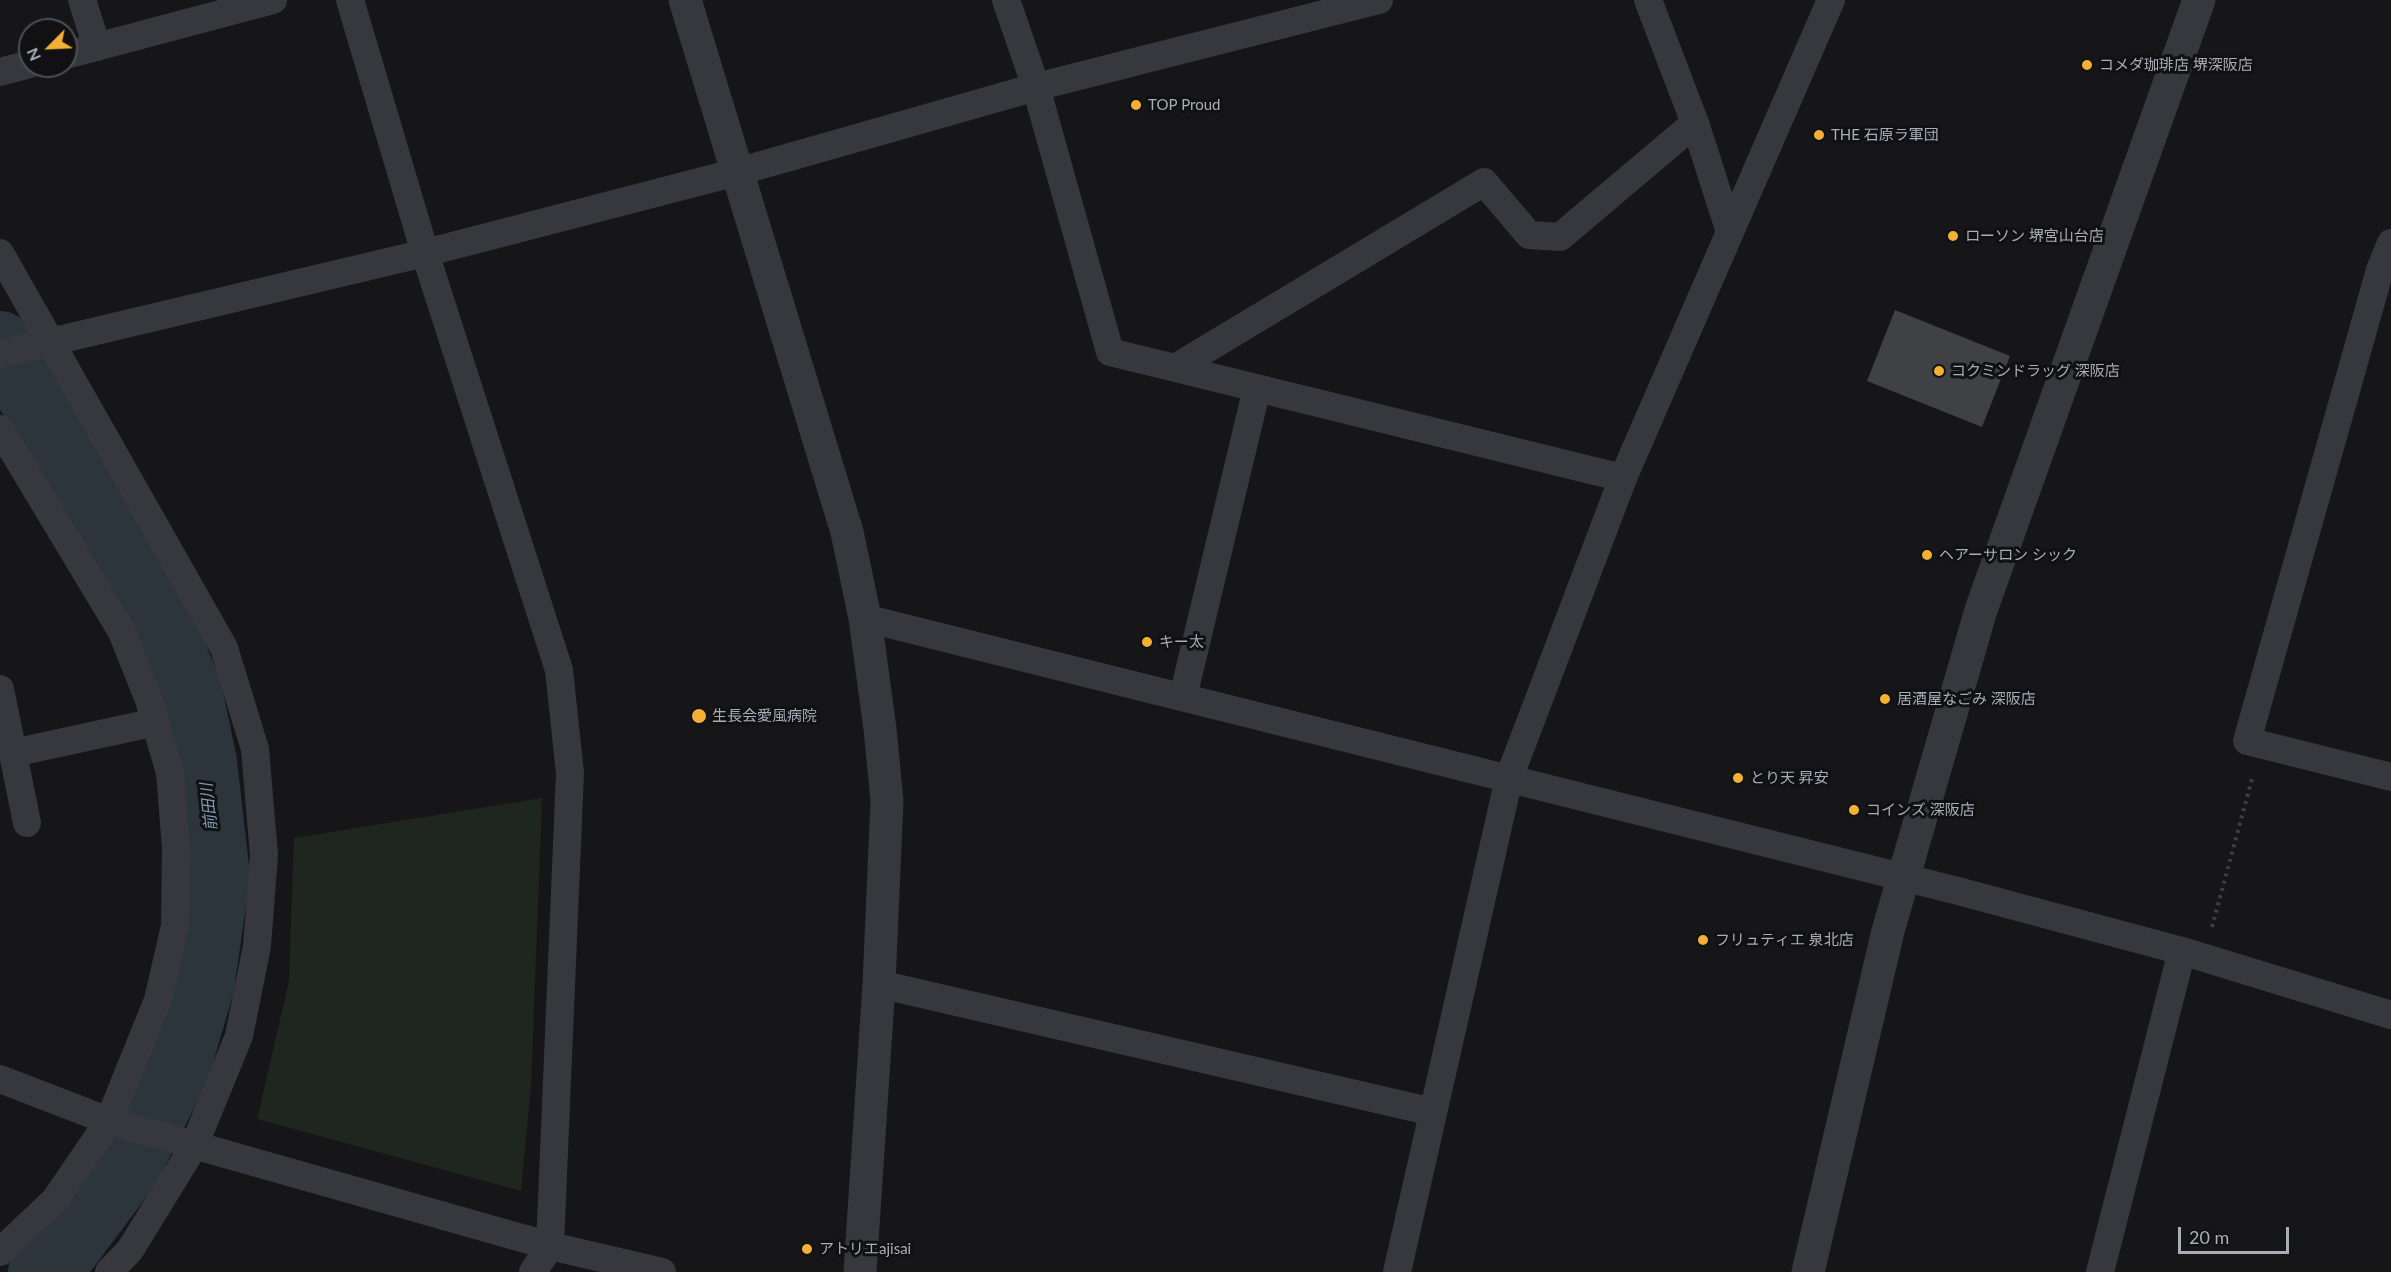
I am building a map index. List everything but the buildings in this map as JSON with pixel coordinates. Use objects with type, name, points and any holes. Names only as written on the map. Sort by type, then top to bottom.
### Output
[{"type":"street","points":[[82,0],[96,47]]},
{"type":"street","points":[[78,52],[273,0]]},
{"type":"street","points":[[350,0],[425,253],[559,670],[570,773],[550,1246],[533,1272]]},
{"type":"street","points":[[684,0],[847,532],[865,618],[887,801],[879,984],[860,1272]]},
{"type":"street","points":[[1006,0],[1036,87],[1110,352],[1623,478]]},
{"type":"street","points":[[0,354],[425,253],[737,172],[1036,87],[1379,0]]},
{"type":"street","points":[[1648,0],[1695,123],[1730,232]]},
{"type":"street","points":[[1397,1272],[1509,778],[1623,478],[1831,0]]},
{"type":"street","points":[[1808,1272],[1888,931],[1981,610],[2199,0]]},
{"type":"street","points":[[0,72],[18,67]]},
{"type":"street","points":[[1175,368],[1484,182],[1529,235],[1560,237],[1695,123]]},
{"type":"street","points":[[2391,243],[2380,270],[2247,741],[2391,777]]},
{"type":"street","points":[[0,253],[224,648],[255,749],[264,855],[257,946],[239,1036],[194,1146],[130,1250],[109,1272]]},
{"type":"street","points":[[1184,697],[1257,388]]},
{"type":"street","points":[[0,429],[122,632],[149,700],[170,773],[176,848],[175,926],[158,1000],[109,1122],[55,1200],[0,1252]]},
{"type":"street","points":[[865,618],[1904,878],[2193,954],[2391,1015]]},
{"type":"street","points":[[0,689],[27,823]]},
{"type":"street","points":[[13,753],[156,722]]},
{"type":"street","points":[[2100,1272],[2193,954]]},
{"type":"street","points":[[879,984],[1433,1112]]},
{"type":"street","points":[[0,1079],[109,1122],[550,1246],[662,1272]]},
{"type":"path","points":[[2193,954],[2260,745]]},
{"type":"shaded area","points":[[542,798],[531,1086],[521,1191],[257,1119],[289,981],[294,838]]},
{"type":"waterway","name":"前田川","points":[[0,344],[159,617],[189,690],[204,762],[217,876],[201,987],[177,1068],[129,1165],[67,1248],[41,1272]]},
{"type":"place","name":"コメダ珈琲店 堺深阪店","points":[[2087,65]]},
{"type":"place","name":"TOP Proud","points":[[1136,105]]},
{"type":"place","name":"THE 石原ラ軍団","points":[[1819,135]]},
{"type":"place","name":"ローソン 堺宮山台店","points":[[1953,236]]},
{"type":"place","name":"コクミンドラッグ 深阪店","points":[[1939,371]]},
{"type":"place","name":"ヘアーサロン シック","points":[[1927,555]]},
{"type":"place","name":"キー太","points":[[1147,642]]},
{"type":"place","name":"居酒屋なごみ 深阪店","points":[[1885,699]]},
{"type":"place","name":"生長会愛風病院","points":[[699,716]]},
{"type":"place","name":"とり天 昇安","points":[[1738,778]]},
{"type":"place","name":"コインズ 深阪店","points":[[1854,810]]},
{"type":"place","name":"フリュティエ 泉北店","points":[[1703,940]]},
{"type":"place","name":"アトリエajisai","points":[[807,1249]]}]
